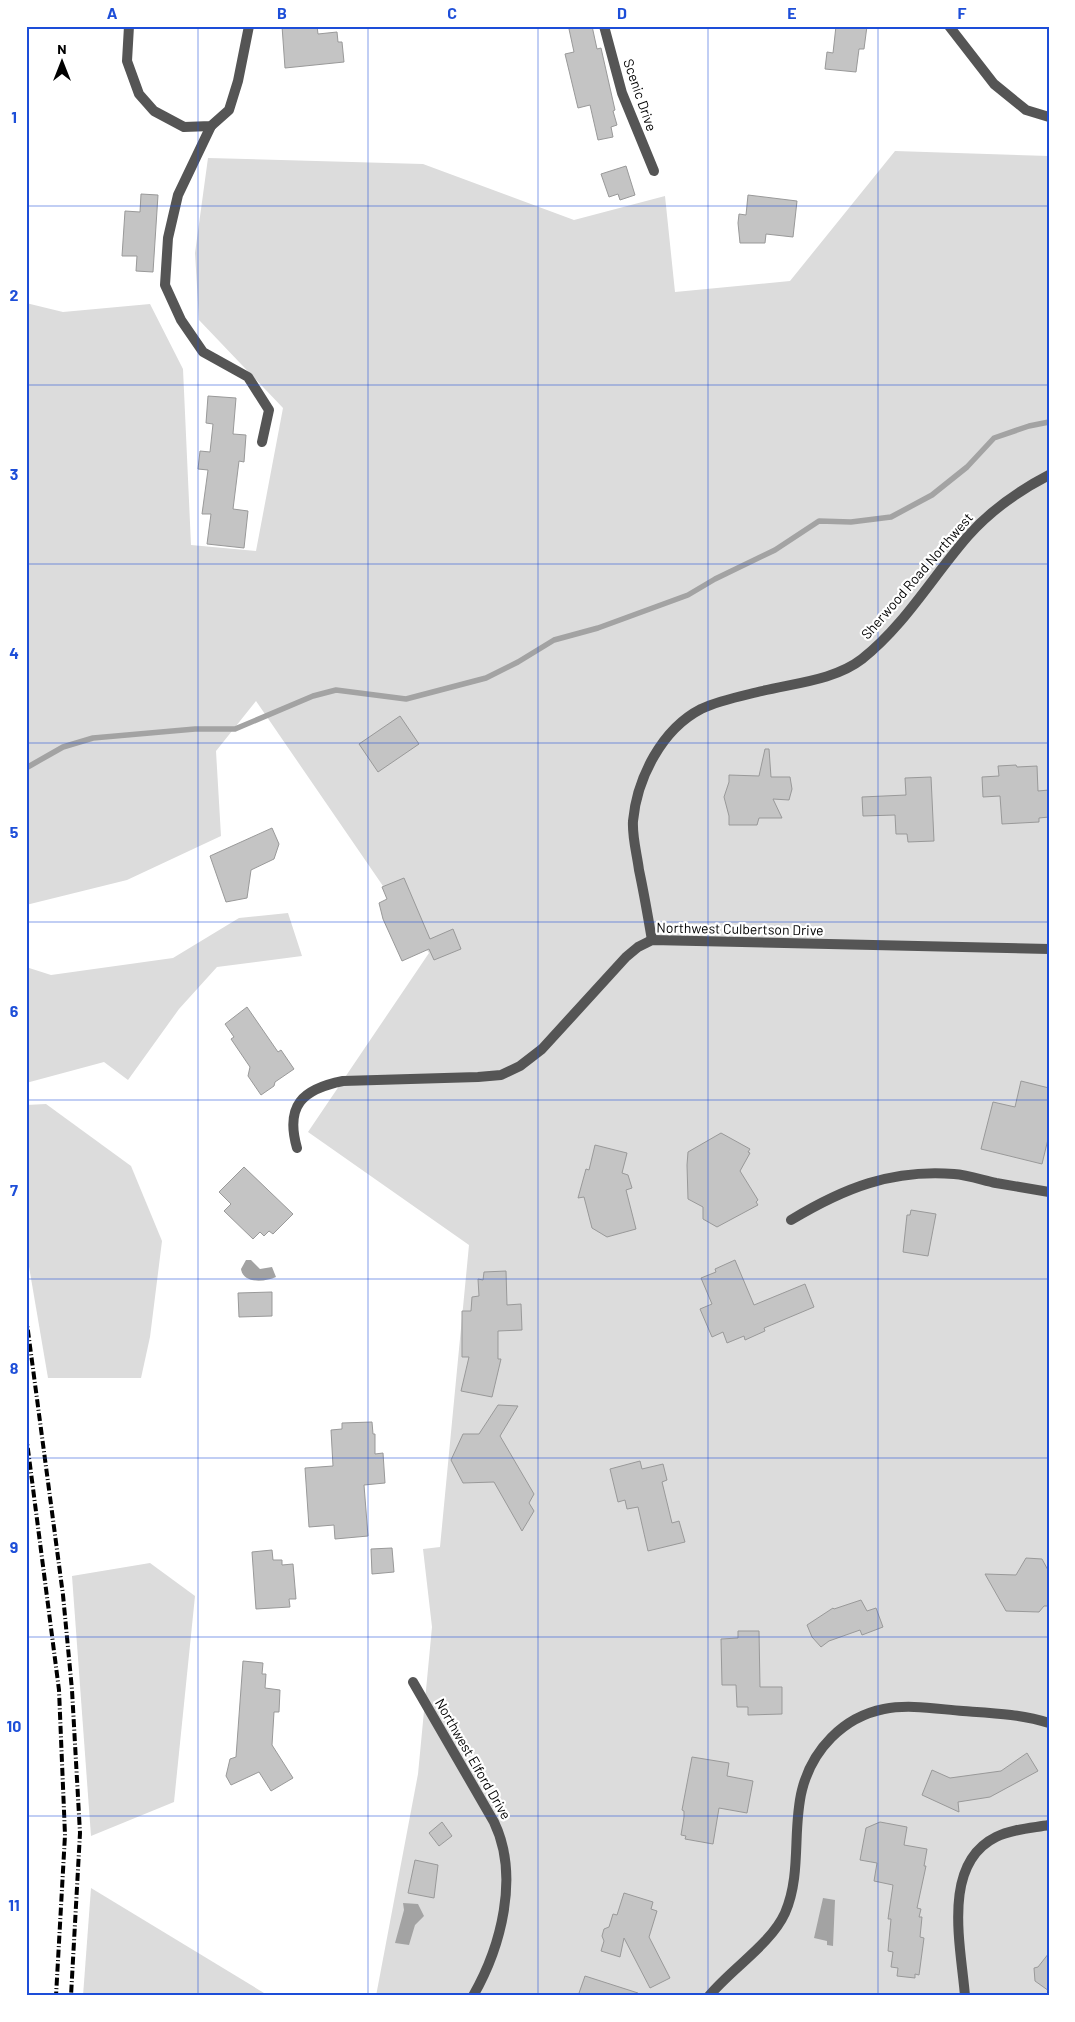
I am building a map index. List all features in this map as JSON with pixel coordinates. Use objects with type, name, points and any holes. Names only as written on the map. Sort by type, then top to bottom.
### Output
[{"type":"street","points":[[129,26],[127,61],[139,94],[154,111],[184,127],[211,126]]},
{"type":"street","points":[[249,26],[238,81],[229,110],[211,126],[178,195],[168,238],[165,285],[181,320],[203,352],[248,377],[269,410],[262,442]]},
{"type":"street","name":"Scenic Drive","points":[[604,26],[622,93],[654,171]]},
{"type":"street","points":[[949,26],[994,84],[1026,110],[1049,117]]},
{"type":"street","name":"Sherwood Road Northwest","points":[[652,940],[635,848],[633,822],[637,799],[647,771],[660,747],[678,725],[701,709],[730,698],[838,673],[860,660],[886,636],[968,536],[987,516],[1029,485],[1049,475]]},
{"type":"street","name":"Northwest Culbertson Drive","points":[[297,1148],[293,1134],[293,1117],[298,1104],[308,1094],[324,1085],[343,1081],[501,1075],[520,1066],[542,1048],[626,957],[638,947],[652,940],[1049,949]]},
{"type":"street","points":[[791,1220],[820,1202],[866,1183],[889,1177],[920,1173],[956,1174],[1049,1192]]},
{"type":"street","name":"Northwest Elford Drive","points":[[413,1682],[494,1822],[503,1846],[505,1891],[498,1942],[483,1978],[473,1996]]},
{"type":"street","points":[[709,1996],[772,1933],[783,1918],[793,1884],[798,1810],[805,1780],[820,1748],[837,1732],[874,1711],[895,1707],[918,1707],[1006,1715],[1049,1723]]},
{"type":"street","points":[[965,1996],[958,1900],[961,1882],[967,1866],[974,1855],[985,1844],[997,1837],[1016,1831],[1049,1825]]},
{"type":"shaded area","points":[[895,151],[1049,156],[1049,1996],[376,1996],[418,1774],[432,1627],[423,1549],[440,1547],[469,1245],[308,1132],[429,953],[256,701],[216,751],[221,836],[127,880],[26,905],[26,303],[63,312],[150,304],[183,369],[191,545],[256,551],[283,408],[199,320],[195,253],[208,158],[423,164],[574,220],[665,196],[675,292],[790,281]]},
{"type":"shaded area","points":[[288,913],[302,956],[217,967],[179,1009],[128,1080],[104,1062],[26,1083],[26,967],[51,975],[173,958],[239,918]]},
{"type":"shaded area","points":[[46,1104],[131,1166],[162,1241],[150,1337],[141,1378],[48,1378],[26,1249],[26,1105]]},
{"type":"shaded area","points":[[246,1260],[251,1260],[260,1269],[272,1267],[276,1277],[261,1281],[246,1277],[241,1269]]},
{"type":"shaded area","points":[[150,1563],[195,1596],[174,1802],[91,1836],[72,1576]]},
{"type":"shaded area","points":[[91,1888],[269,1996],[83,1996]]},
{"type":"shaded area","points":[[823,1898],[835,1900],[833,1946],[827,1945],[827,1941],[814,1938]]},
{"type":"shaded area","points":[[403,1903],[418,1904],[424,1916],[415,1925],[409,1945],[395,1943],[404,1910]]},
{"type":"building","points":[[282,26],[317,26],[318,34],[337,32],[338,42],[342,42],[344,62],[285,68]]},
{"type":"building","points":[[579,26],[592,26],[597,49],[601,48],[615,110],[613,111],[617,125],[611,127],[613,137],[598,140],[590,105],[578,108],[565,54],[574,52],[569,29]]},
{"type":"building","points":[[836,26],[867,26],[864,49],[859,49],[856,72],[825,69],[827,52],[833,53]]},
{"type":"building","points":[[626,166],[635,195],[620,200],[618,194],[609,197],[601,174]]},
{"type":"building","points":[[141,194],[158,195],[153,272],[136,271],[137,256],[122,256],[125,211],[140,212]]},
{"type":"building","points":[[748,195],[797,201],[793,237],[766,234],[765,243],[740,243],[739,214],[746,215]]},
{"type":"building","points":[[208,396],[236,398],[233,434],[246,435],[244,462],[239,461],[233,509],[248,511],[244,548],[207,544],[211,514],[202,514],[208,470],[198,469],[200,451],[210,452],[213,424],[206,423]]},
{"type":"building","points":[[400,716],[419,744],[378,772],[359,744]]},
{"type":"building","points":[[765,749],[769,749],[771,777],[790,777],[792,789],[789,800],[773,799],[782,818],[759,818],[757,825],[729,825],[729,816],[724,797],[729,782],[729,775],[759,776]]},
{"type":"building","points":[[1016,765],[1017,767],[1037,766],[1038,791],[1049,790],[1049,817],[1039,818],[1039,822],[1002,824],[1000,796],[983,797],[982,777],[999,776],[998,766]]},
{"type":"building","points":[[931,777],[934,841],[908,842],[907,834],[896,834],[895,815],[863,816],[862,797],[906,795],[905,778]]},
{"type":"building","points":[[272,828],[279,844],[274,859],[251,870],[247,898],[226,902],[210,856]]},
{"type":"building","points":[[404,878],[430,939],[453,929],[461,949],[434,960],[429,949],[402,961],[383,919],[379,903],[387,899],[382,887]]},
{"type":"building","points":[[247,1007],[278,1052],[281,1050],[294,1069],[275,1082],[274,1086],[261,1095],[248,1076],[250,1067],[231,1039],[234,1037],[225,1024]]},
{"type":"building","points":[[1021,1081],[1049,1088],[1049,1135],[1042,1164],[981,1149],[993,1102],[1015,1107]]},
{"type":"building","points":[[721,1133],[750,1149],[748,1152],[750,1153],[740,1171],[758,1200],[756,1202],[758,1205],[717,1227],[703,1219],[703,1207],[688,1199],[687,1165],[688,1152]]},
{"type":"building","points":[[595,1145],[627,1153],[622,1173],[628,1175],[632,1188],[626,1190],[636,1229],[607,1237],[592,1228],[584,1197],[578,1198],[586,1169],[589,1170]]},
{"type":"building","points":[[244,1167],[293,1214],[273,1234],[269,1231],[264,1236],[260,1232],[253,1239],[224,1211],[231,1204],[219,1192]]},
{"type":"building","points":[[911,1210],[936,1214],[928,1256],[903,1252],[907,1215],[910,1215]]},
{"type":"building","points":[[735,1260],[754,1305],[805,1284],[814,1307],[764,1328],[765,1331],[745,1340],[744,1336],[727,1343],[723,1332],[712,1337],[700,1309],[712,1304],[701,1278],[716,1272],[715,1269]]},
{"type":"building","points":[[506,1271],[507,1305],[521,1304],[522,1330],[498,1331],[498,1359],[501,1359],[492,1397],[461,1391],[469,1357],[462,1357],[462,1311],[471,1311],[472,1297],[479,1296],[478,1279],[483,1280],[484,1272]]},
{"type":"building","points":[[272,1292],[272,1316],[239,1317],[238,1293]]},
{"type":"building","points":[[498,1405],[518,1406],[500,1436],[534,1494],[529,1503],[534,1511],[522,1531],[494,1482],[463,1483],[451,1460],[463,1434],[479,1434]]},
{"type":"building","points":[[372,1422],[373,1434],[375,1434],[375,1454],[383,1453],[385,1483],[364,1485],[368,1536],[335,1539],[334,1525],[309,1527],[305,1468],[333,1466],[331,1430],[342,1429],[342,1423]]},
{"type":"building","points":[[640,1461],[642,1469],[663,1464],[667,1480],[662,1482],[672,1523],[679,1521],[685,1542],[648,1551],[638,1507],[627,1509],[625,1500],[618,1502],[610,1469]]},
{"type":"building","points":[[392,1548],[394,1572],[372,1574],[371,1549]]},
{"type":"building","points":[[272,1550],[273,1560],[282,1560],[282,1565],[293,1564],[296,1599],[289,1599],[290,1607],[256,1609],[252,1552]]},
{"type":"building","points":[[1026,1558],[1042,1559],[1049,1572],[1049,1606],[1044,1606],[1039,1612],[1006,1611],[985,1574],[1016,1575]]},
{"type":"building","points":[[861,1600],[867,1611],[876,1608],[883,1627],[862,1635],[860,1630],[829,1641],[821,1647],[812,1637],[807,1625],[833,1608]]},
{"type":"building","points":[[738,1631],[759,1631],[760,1687],[782,1687],[782,1714],[748,1715],[748,1707],[737,1707],[736,1685],[722,1685],[721,1639],[738,1638]]},
{"type":"building","points":[[243,1661],[263,1663],[262,1674],[266,1674],[265,1688],[280,1690],[279,1712],[274,1712],[272,1745],[293,1778],[271,1791],[259,1772],[231,1785],[226,1776],[230,1759],[236,1757]]},
{"type":"building","points":[[1027,1753],[1038,1771],[990,1797],[958,1802],[959,1812],[922,1795],[932,1770],[950,1778],[1001,1771]]},
{"type":"building","points":[[692,1757],[729,1763],[727,1776],[753,1781],[747,1813],[719,1808],[713,1844],[685,1839],[686,1836],[681,1835],[684,1817],[684,1811],[682,1810]]},
{"type":"building","points":[[442,1822],[452,1836],[439,1846],[429,1833]]},
{"type":"building","points":[[880,1822],[907,1827],[904,1845],[927,1849],[924,1866],[926,1866],[917,1908],[921,1909],[919,1917],[922,1917],[920,1937],[924,1938],[919,1975],[915,1974],[915,1978],[897,1976],[898,1968],[891,1967],[893,1952],[888,1951],[891,1919],[888,1919],[893,1885],[874,1881],[877,1863],[860,1860],[866,1828]]},
{"type":"building","points":[[415,1860],[438,1865],[434,1898],[408,1893]]},
{"type":"building","points":[[624,1893],[653,1902],[651,1909],[657,1911],[649,1937],[670,1978],[650,1988],[624,1938],[620,1957],[601,1951],[604,1941],[602,1936],[604,1929],[609,1927],[613,1914],[617,1915]]},
{"type":"building","points":[[1049,1953],[1049,1991],[1035,1981],[1034,1968],[1038,1967]]},
{"type":"building","points":[[585,1976],[638,1993],[637,1996],[578,1996]]},
{"type":"waterway","points":[[26,768],[63,747],[93,738],[195,729],[235,729],[313,696],[336,690],[406,699],[486,678],[518,662],[554,640],[598,628],[688,595],[715,579],[775,550],[819,521],[851,522],[891,517],[932,495],[967,467],[994,438],[1029,426],[1049,422]]},
{"type":"railway","points":[[26,1316],[63,1595],[72,1690],[80,1833],[71,1996]]},
{"type":"railway","points":[[26,1434],[59,1690],[65,1835],[56,1996]]}]
